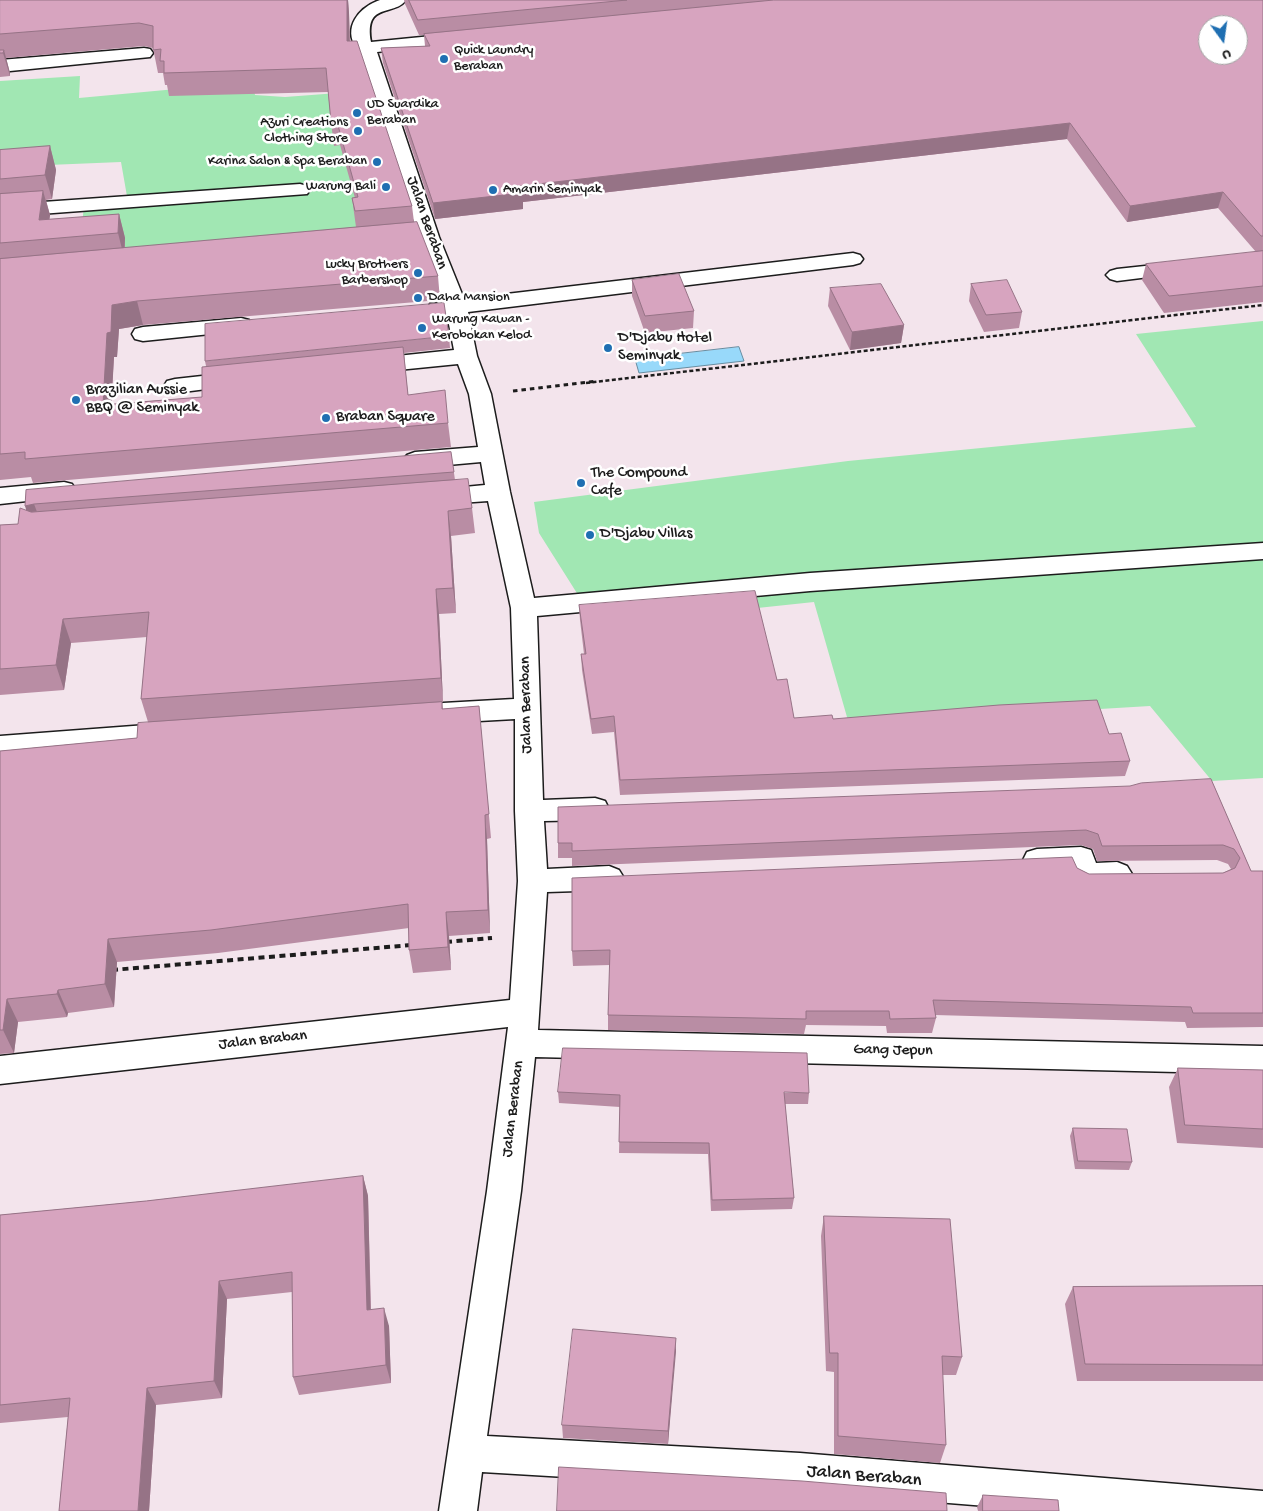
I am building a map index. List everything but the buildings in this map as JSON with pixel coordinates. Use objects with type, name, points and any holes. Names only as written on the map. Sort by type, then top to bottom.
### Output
[{"type":"street","name":"Jalan Beraban","points":[[397,0],[360,9],[361,42],[366,48],[420,238],[456,307],[466,356],[480,394],[498,492],[524,608],[529,811],[533,881],[525,1012],[504,1191],[458,1511]]},
{"type":"street","points":[[366,48],[484,36]]},
{"type":"street","points":[[0,66],[144,53]]},
{"type":"street","points":[[0,211],[300,190]]},
{"type":"street","points":[[417,310],[456,307],[853,259]]},
{"type":"street","points":[[1117,275],[1202,266]]},
{"type":"street","points":[[143,334],[260,324]]},
{"type":"street","points":[[350,368],[466,356]]},
{"type":"street","points":[[175,386],[263,377]]},
{"type":"street","points":[[393,462],[491,453]]},
{"type":"street","points":[[0,496],[89,488]]},
{"type":"street","points":[[414,498],[498,492]]},
{"type":"street","points":[[524,608],[810,582],[1263,552]]},
{"type":"street","points":[[414,715],[487,710],[528,710]]},
{"type":"street","points":[[0,746],[198,731]]},
{"type":"street","points":[[529,811],[617,808]]},
{"type":"street","points":[[1016,869],[1084,875],[1141,874]]},
{"type":"street","points":[[533,881],[632,877]]},
{"type":"street","name":"Jalan Braban","points":[[0,1070],[525,1012]]},
{"type":"street","name":"Gang Jepun","points":[[522,1043],[1263,1060]]},
{"type":"street","name":"Jalan Beraban","points":[[465,1453],[800,1472],[1263,1510]]},
{"type":"path","points":[[480,394],[1263,305]]},
{"type":"path","points":[[442,942],[530,935]]},
{"type":"path","points":[[108,970],[422,944]]},
{"type":"green space","points":[[80,76],[79,98],[252,82],[255,95],[285,97],[351,92],[368,229],[78,268],[84,205],[128,202],[121,162],[0,167],[0,81]]},
{"type":"green space","points":[[1263,321],[1263,778],[1212,781],[1150,706],[849,724],[814,602],[597,625],[539,533],[534,502],[848,461],[1196,427],[1136,334]]},
{"type":"water","points":[[739,347],[744,361],[639,373],[635,359]]},
{"type":"place","name":"Quick Laundry Beraban","points":[[444,59]]},
{"type":"place","name":"UD Suardika Beraban","points":[[357,113]]},
{"type":"place","name":"Azuri Creations Clothing Store","points":[[358,131]]},
{"type":"place","name":"Karina Salon & Spa Beraban","points":[[377,162]]},
{"type":"place","name":"Warung Bali","points":[[386,187]]},
{"type":"place","name":"Amarin Seminyak","points":[[493,190]]},
{"type":"place","name":"Lucky Brothers Barbershop","points":[[418,273]]},
{"type":"place","name":"Daha Mansion","points":[[418,298]]},
{"type":"place","name":"Warung Kawan - Kerobokan Kelod","points":[[422,328]]},
{"type":"place","name":"D'Djabu Hotel Seminyak","points":[[608,348]]},
{"type":"place","name":"Brazilian Aussie BBQ @ Seminyak","points":[[76,400]]},
{"type":"place","name":"Braban Square","points":[[326,418]]},
{"type":"place","name":"The Compound Cafe","points":[[581,483]]},
{"type":"place","name":"D'Djabu Villas","points":[[590,535]]}]
